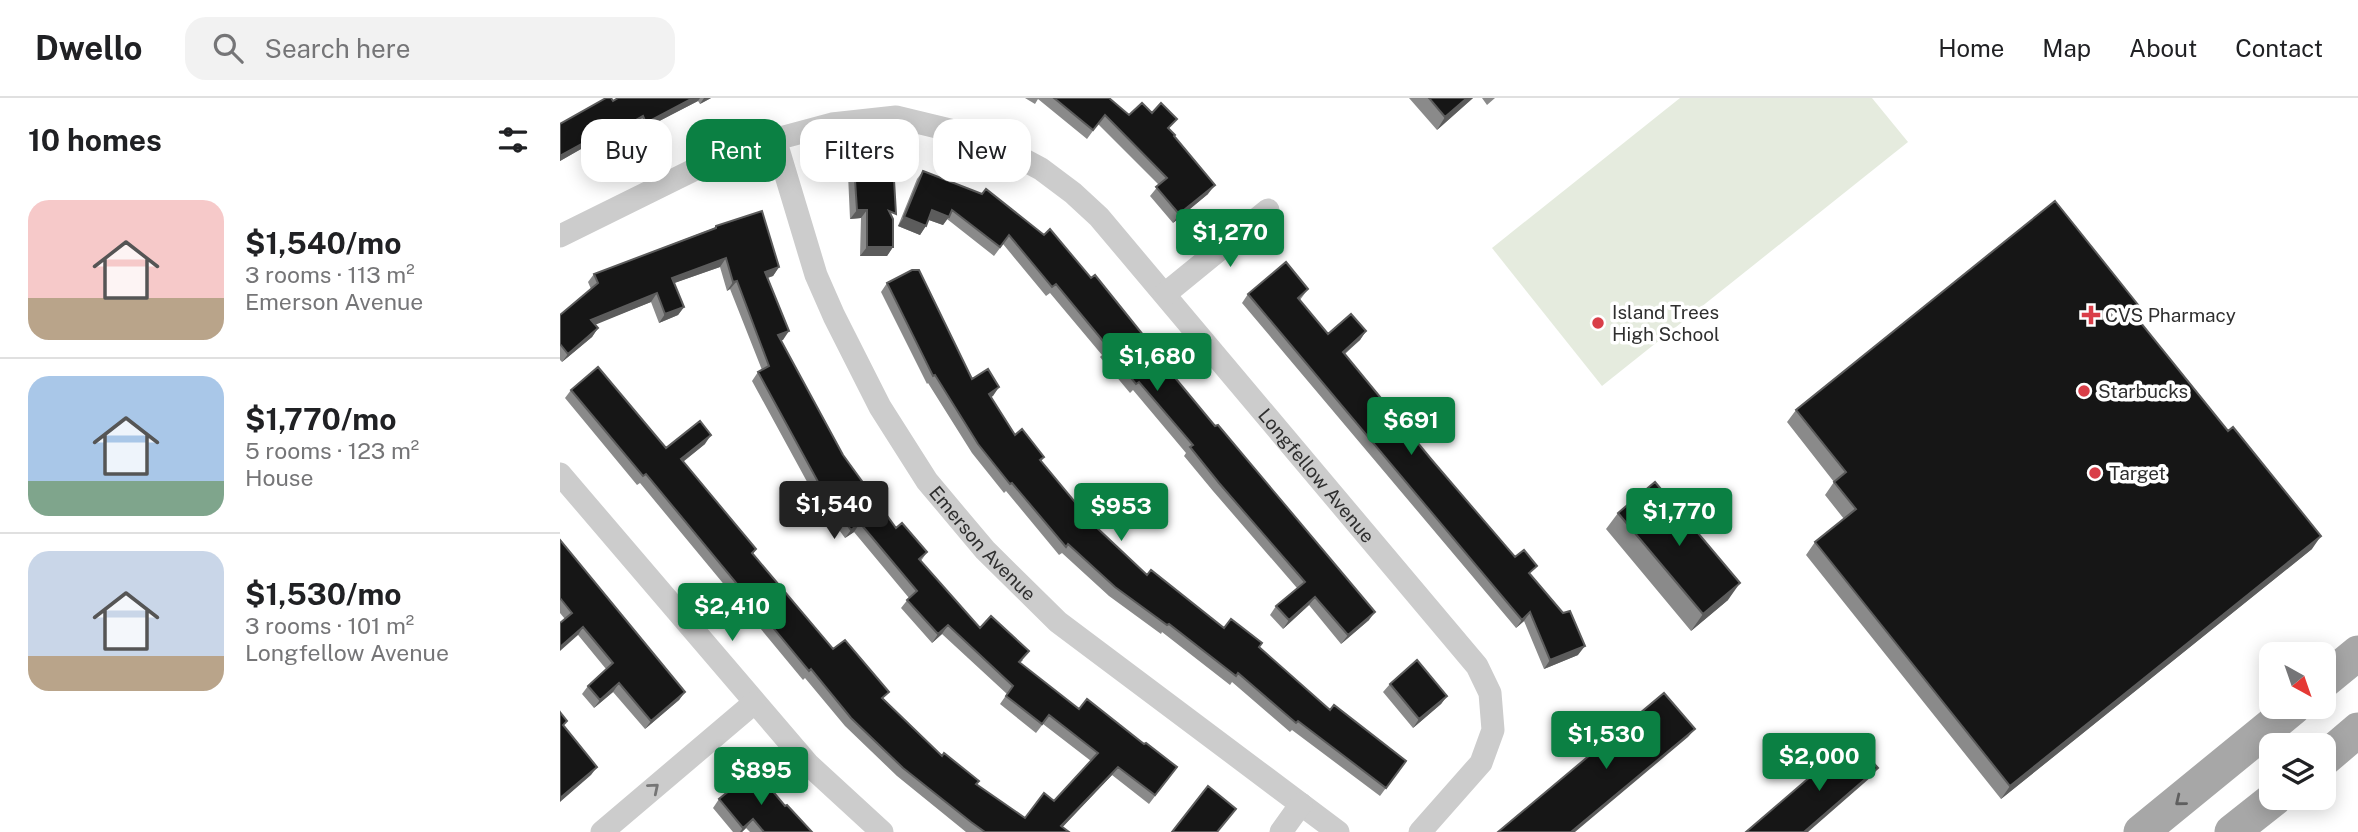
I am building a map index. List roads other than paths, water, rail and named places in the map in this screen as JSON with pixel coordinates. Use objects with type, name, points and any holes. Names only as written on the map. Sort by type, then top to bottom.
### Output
[{"type":"main road","points":[[2336,671],[2358,653]]},
{"type":"main road","points":[[2141,832],[2279,719]]},
{"type":"main road","points":[[2336,749],[2358,730]]},
{"type":"main road","points":[[2232,832],[2259,810]]},
{"type":"street","points":[[786,136],[897,107]]},
{"type":"street","name":"Longfellow Avenue","points":[[897,107],[1000,147],[1041,169],[1099,217],[1465,650],[1489,693],[1493,730],[1481,763],[1420,832]]},
{"type":"street","points":[[560,236],[686,174]]},
{"type":"street","name":"Emerson Avenue","points":[[786,175],[817,275],[834,316],[880,407],[927,481],[985,550],[1058,622],[1338,832]]},
{"type":"street","points":[[1165,295],[1268,210]]},
{"type":"street","points":[[560,474],[808,764],[882,832]]},
{"type":"street","points":[[602,832],[754,703]]},
{"type":"street","points":[[1281,832],[1301,804]]},
{"type":"place","name":"CVS Pharmacy","points":[[2091,315]]},
{"type":"place","name":"Island Trees High School","points":[[1598,323]]},
{"type":"place","name":"Starbucks","points":[[2084,391]]},
{"type":"place","name":"Target","points":[[2095,473]]}]
